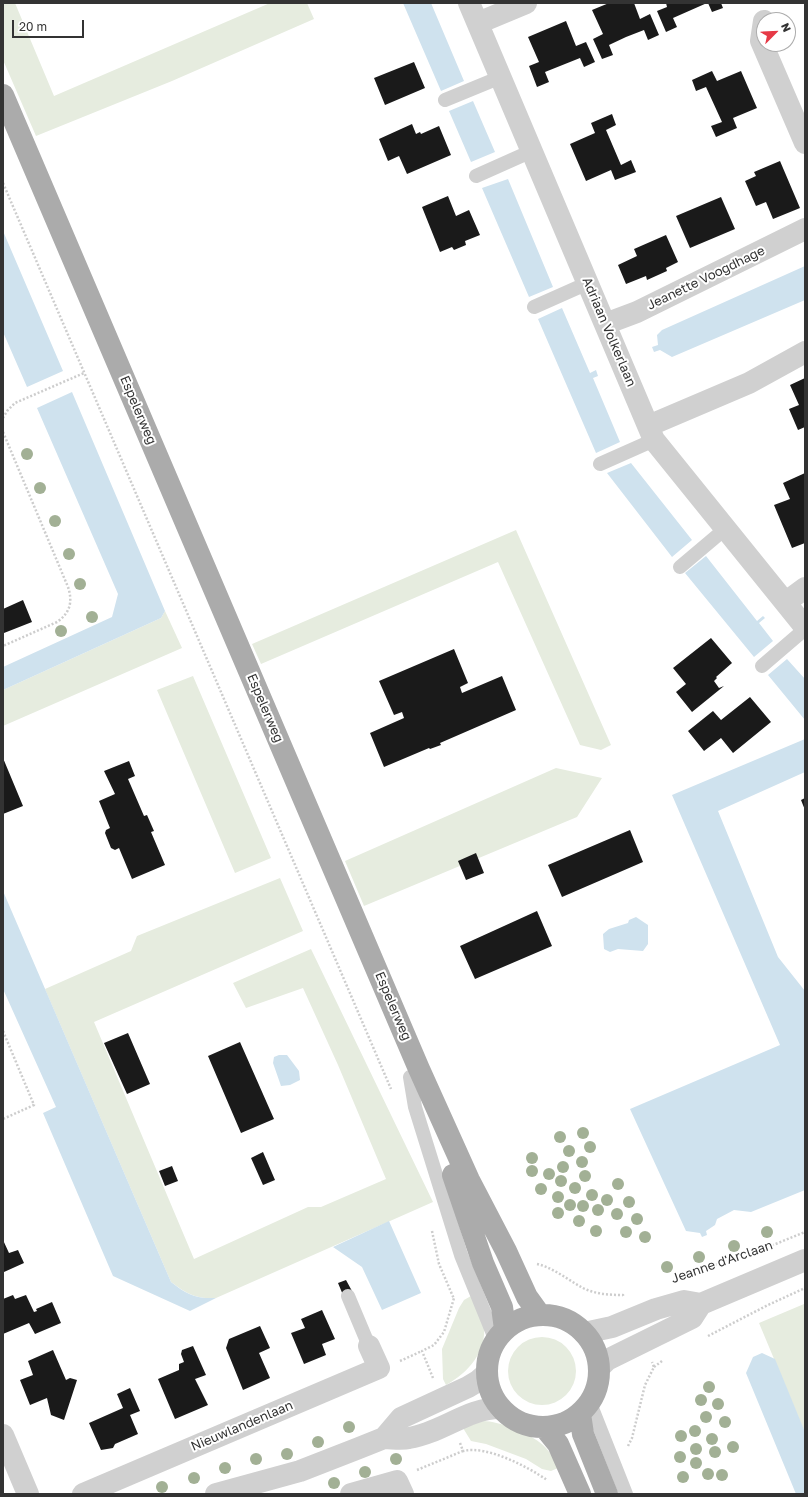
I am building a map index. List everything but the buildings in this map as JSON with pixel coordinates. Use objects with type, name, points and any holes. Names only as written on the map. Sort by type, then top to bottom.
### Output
[{"type":"main road","name":"Espelerweg","points":[[3,95],[422,1076],[469,1180],[506,1251],[527,1296],[540,1315]]},
{"type":"main road","name":"Espelerweg","points":[[3,127],[464,1203],[483,1263],[502,1307],[501,1335]]},
{"type":"main road","points":[[540,1315],[564,1320],[584,1334],[595,1350],[599,1368],[596,1390],[585,1408],[564,1424],[545,1428],[521,1423],[506,1414],[500,1408],[490,1392],[487,1373],[488,1359],[501,1335],[522,1319],[540,1315]]},
{"type":"main road","points":[[585,1408],[583,1434],[606,1494]]},
{"type":"main road","points":[[545,1428],[558,1444],[580,1494]]},
{"type":"street","name":"Adriaan Volkerlaan","points":[[469,3],[651,433],[725,530],[786,602],[805,628]]},
{"type":"street","points":[[478,23],[526,3]]},
{"type":"street","points":[[767,52],[805,143]]},
{"type":"street","name":"Jeanette Voogdhage","points":[[605,324],[637,312],[805,229]]},
{"type":"street","points":[[651,433],[805,352]]},
{"type":"street","points":[[786,602],[805,588]]},
{"type":"street","name":"Jeanne d'Arclaan","points":[[584,1334],[612,1327],[656,1309],[684,1301],[701,1304],[805,1260]]},
{"type":"street","name":"Jeanne d'Arclaan","points":[[599,1368],[614,1357],[692,1318],[701,1304]]},
{"type":"street","name":"Nieuwlandenlaan","points":[[83,1494],[379,1368],[370,1346]]},
{"type":"street","points":[[384,1438],[401,1418],[468,1387],[487,1373]]},
{"type":"street","points":[[216,1494],[300,1471],[384,1438],[408,1439],[433,1431],[477,1412],[490,1408],[500,1408]]},
{"type":"street","points":[[3,1435],[28,1494]]},
{"type":"street","points":[[351,1494],[397,1481],[403,1494]]},
{"type":"lane","points":[[446,100],[501,77]]},
{"type":"lane","points":[[476,176],[532,150]]},
{"type":"lane","points":[[534,307],[588,283]]},
{"type":"lane","points":[[600,464],[651,433]]},
{"type":"lane","points":[[680,567],[725,530]]},
{"type":"lane","points":[[762,666],[805,628]]},
{"type":"lane","points":[[348,1296],[370,1346]]},
{"type":"lane","points":[[585,1408],[626,1494]]},
{"type":"path","points":[[3,183],[394,1095]]},
{"type":"path","points":[[3,418],[10,407],[26,398],[84,373]]},
{"type":"path","points":[[3,432],[68,587],[71,604],[64,618],[3,646]]},
{"type":"path","points":[[3,1031],[34,1105],[3,1119]]},
{"type":"path","points":[[397,1362],[422,1352],[434,1345],[444,1332],[454,1298],[437,1257],[431,1226]]},
{"type":"path","name":"Jeanne d'Arclaan","points":[[674,1279],[761,1250],[805,1232]]},
{"type":"path","points":[[532,1263],[548,1267],[586,1289],[603,1294],[623,1295],[625,1299]]},
{"type":"path","points":[[705,1338],[768,1305],[805,1288]]},
{"type":"path","points":[[422,1352],[435,1384]]},
{"type":"path","points":[[624,1449],[632,1438],[645,1385],[654,1367],[667,1358]]},
{"type":"path","points":[[651,1360],[654,1367]]},
{"type":"path","points":[[457,1437],[463,1451]]},
{"type":"path","points":[[417,1470],[463,1451],[478,1450],[489,1452],[528,1469],[549,1481]]},
{"type":"shaded area","points":[[3,3],[15,3],[54,96],[270,3],[307,3],[314,19],[172,81],[36,136],[3,60]]},
{"type":"shaded area","points":[[516,530],[611,745],[601,750],[580,745],[498,562],[261,664],[252,644]]},
{"type":"shaded area","points":[[165,611],[182,648],[3,726],[3,690],[161,618]]},
{"type":"shaded area","points":[[193,676],[271,858],[235,873],[157,690]]},
{"type":"shaded area","points":[[556,768],[602,778],[577,817],[364,906],[345,861]]},
{"type":"shaded area","points":[[280,878],[303,931],[94,1022],[194,1259],[308,1207],[321,1207],[386,1179],[338,1065],[303,988],[246,1008],[233,983],[311,949],[433,1202],[216,1298],[197,1297],[187,1293],[171,1282],[45,989],[131,951],[137,936]]},
{"type":"shaded area","points":[[471,1296],[481,1313],[484,1324],[482,1344],[479,1352],[468,1368],[446,1385],[443,1379],[442,1349],[459,1308],[464,1300]]},
{"type":"shaded area","points":[[804,1304],[805,1307],[805,1433],[759,1323]]},
{"type":"shaded area","points":[[535,1337],[549,1337],[561,1343],[570,1352],[576,1364],[574,1384],[566,1395],[555,1403],[549,1405],[535,1405],[529,1403],[518,1395],[510,1384],[508,1378],[508,1364],[510,1358],[518,1347],[529,1339]]},
{"type":"shaded area","points":[[483,1421],[506,1426],[538,1441],[548,1450],[558,1468],[551,1471],[542,1469],[526,1459],[486,1444],[471,1441],[463,1428]]},
{"type":"water","points":[[403,3],[431,3],[464,81],[441,91]]},
{"type":"water","points":[[473,101],[495,152],[471,162],[449,111]]},
{"type":"water","points":[[508,179],[553,287],[529,297],[482,188]]},
{"type":"water","points":[[3,231],[63,371],[27,387],[3,332]]},
{"type":"water","points":[[805,266],[805,300],[672,357],[660,350],[654,352],[652,347],[658,345],[657,335],[662,330]]},
{"type":"water","points":[[562,308],[590,373],[596,370],[598,376],[593,378],[620,442],[596,453],[538,319]]},
{"type":"water","points":[[72,392],[165,611],[161,618],[3,690],[3,667],[112,617],[118,594],[37,408]]},
{"type":"water","points":[[631,463],[692,540],[672,557],[607,473]]},
{"type":"water","points":[[706,556],[757,621],[763,616],[765,618],[759,623],[773,641],[754,657],[685,573]]},
{"type":"water","points":[[787,659],[805,679],[805,720],[768,675]]},
{"type":"water","points":[[805,739],[805,772],[718,811],[778,957],[805,991],[805,1190],[751,1212],[734,1210],[717,1219],[715,1225],[706,1231],[707,1235],[702,1237],[700,1233],[686,1231],[630,1109],[780,1045],[672,795]]},
{"type":"water","points":[[3,891],[171,1282],[182,1290],[197,1297],[216,1298],[190,1311],[113,1276],[43,1113],[56,1107],[3,989]]},
{"type":"water","points":[[636,917],[648,925],[648,944],[643,951],[618,949],[610,952],[604,949],[603,934],[609,929],[628,923],[629,920]]},
{"type":"water","points":[[279,1055],[287,1055],[299,1071],[300,1080],[290,1085],[281,1086],[273,1063],[274,1057]]},
{"type":"water","points":[[389,1221],[421,1293],[382,1310],[362,1267],[333,1247]]},
{"type":"water","points":[[762,1353],[775,1359],[805,1432],[805,1494],[796,1494],[746,1373],[753,1357]]}]
